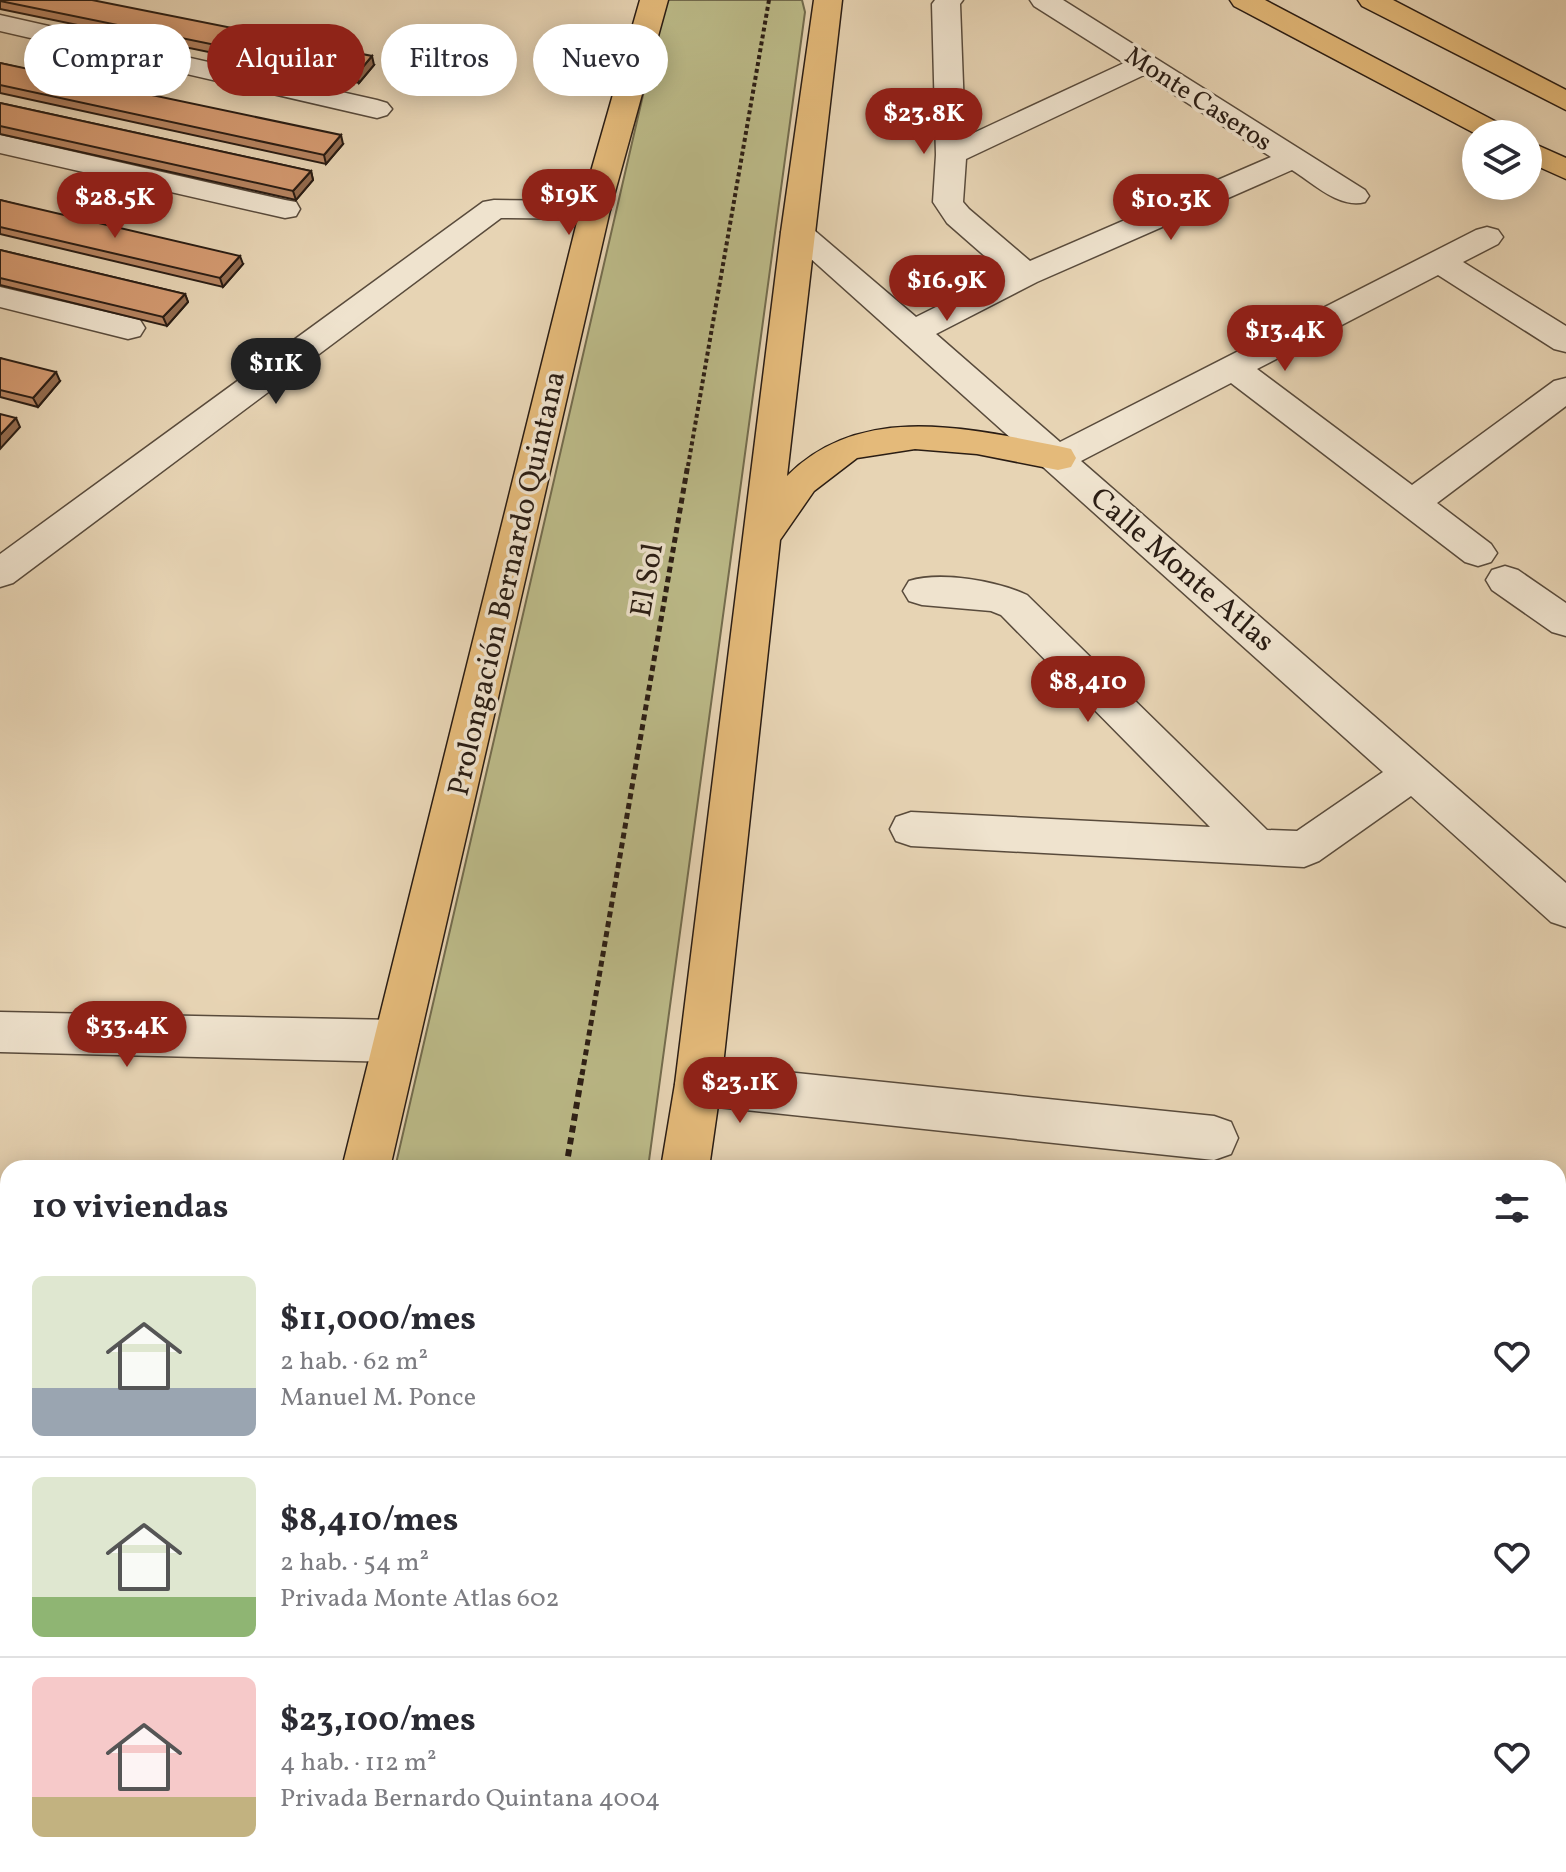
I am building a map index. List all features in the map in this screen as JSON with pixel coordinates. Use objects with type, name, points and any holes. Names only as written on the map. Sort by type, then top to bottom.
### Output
[{"type":"main road","name":"Prolongación Bernardo Quintana","points":[[368,1160],[595,210],[654,0]]},
{"type":"main road","points":[[686,1160],[698,1084],[797,232],[828,0]]},
{"type":"main road","points":[[1244,0],[1471,120]]},
{"type":"main road","points":[[1372,0],[1566,101]]},
{"type":"main road","points":[[1542,157],[1566,170]]},
{"type":"main road","points":[[761,537],[801,482],[847,448],[915,437],[977,442],[1058,458]]},
{"type":"street","points":[[949,0],[946,4],[951,155],[948,202],[958,216],[1026,275]]},
{"type":"street","name":"Monte Caseros","points":[[1044,0],[1354,196]]},
{"type":"street","points":[[0,23],[377,109]]},
{"type":"street","points":[[951,155],[1147,63]]},
{"type":"street","points":[[0,144],[285,209]]},
{"type":"street","points":[[913,332],[1026,275],[1293,158]]},
{"type":"street","points":[[0,573],[494,209],[595,210]]},
{"type":"street","name":"Calle Monte Atlas","points":[[797,232],[1058,458],[1566,909]]},
{"type":"street","points":[[1058,458],[1487,237]]},
{"type":"street","points":[[1440,262],[1566,341]]},
{"type":"street","points":[[0,297],[128,328]]},
{"type":"street","points":[[1233,368],[1478,553]]},
{"type":"street","points":[[1411,504],[1566,389]]},
{"type":"street","points":[[1505,580],[1566,622]]},
{"type":"street","points":[[922,591],[997,597],[1014,605],[1257,847]]},
{"type":"street","points":[[911,829],[1304,849],[1414,772]]},
{"type":"street","points":[[0,1032],[396,1041]]},
{"type":"street","points":[[698,1084],[1214,1138]]},
{"type":"path","name":"El Sol","points":[[567,1160],[769,0]]},
{"type":"shaded area","points":[[665,0],[802,0],[805,12],[649,1160],[397,1160],[643,96],[668,96],[668,24],[659,24]]},
{"type":"building","points":[[92,0],[212,24],[207,24],[207,43],[191,40],[191,24],[112,24],[0,1]]},
{"type":"building","points":[[0,63],[24,68],[24,90],[0,85]]},
{"type":"building","points":[[51,96],[156,96],[341,135],[324,155]]},
{"type":"building","points":[[0,103],[311,171],[293,191],[0,126]]},
{"type":"building","points":[[0,200],[240,256],[220,278],[0,227]]},
{"type":"building","points":[[0,250],[185,294],[163,317],[0,278]]},
{"type":"building","points":[[0,358],[56,372],[33,398],[0,390]]},
{"type":"building","points":[[0,414],[16,418],[0,435]]}]
